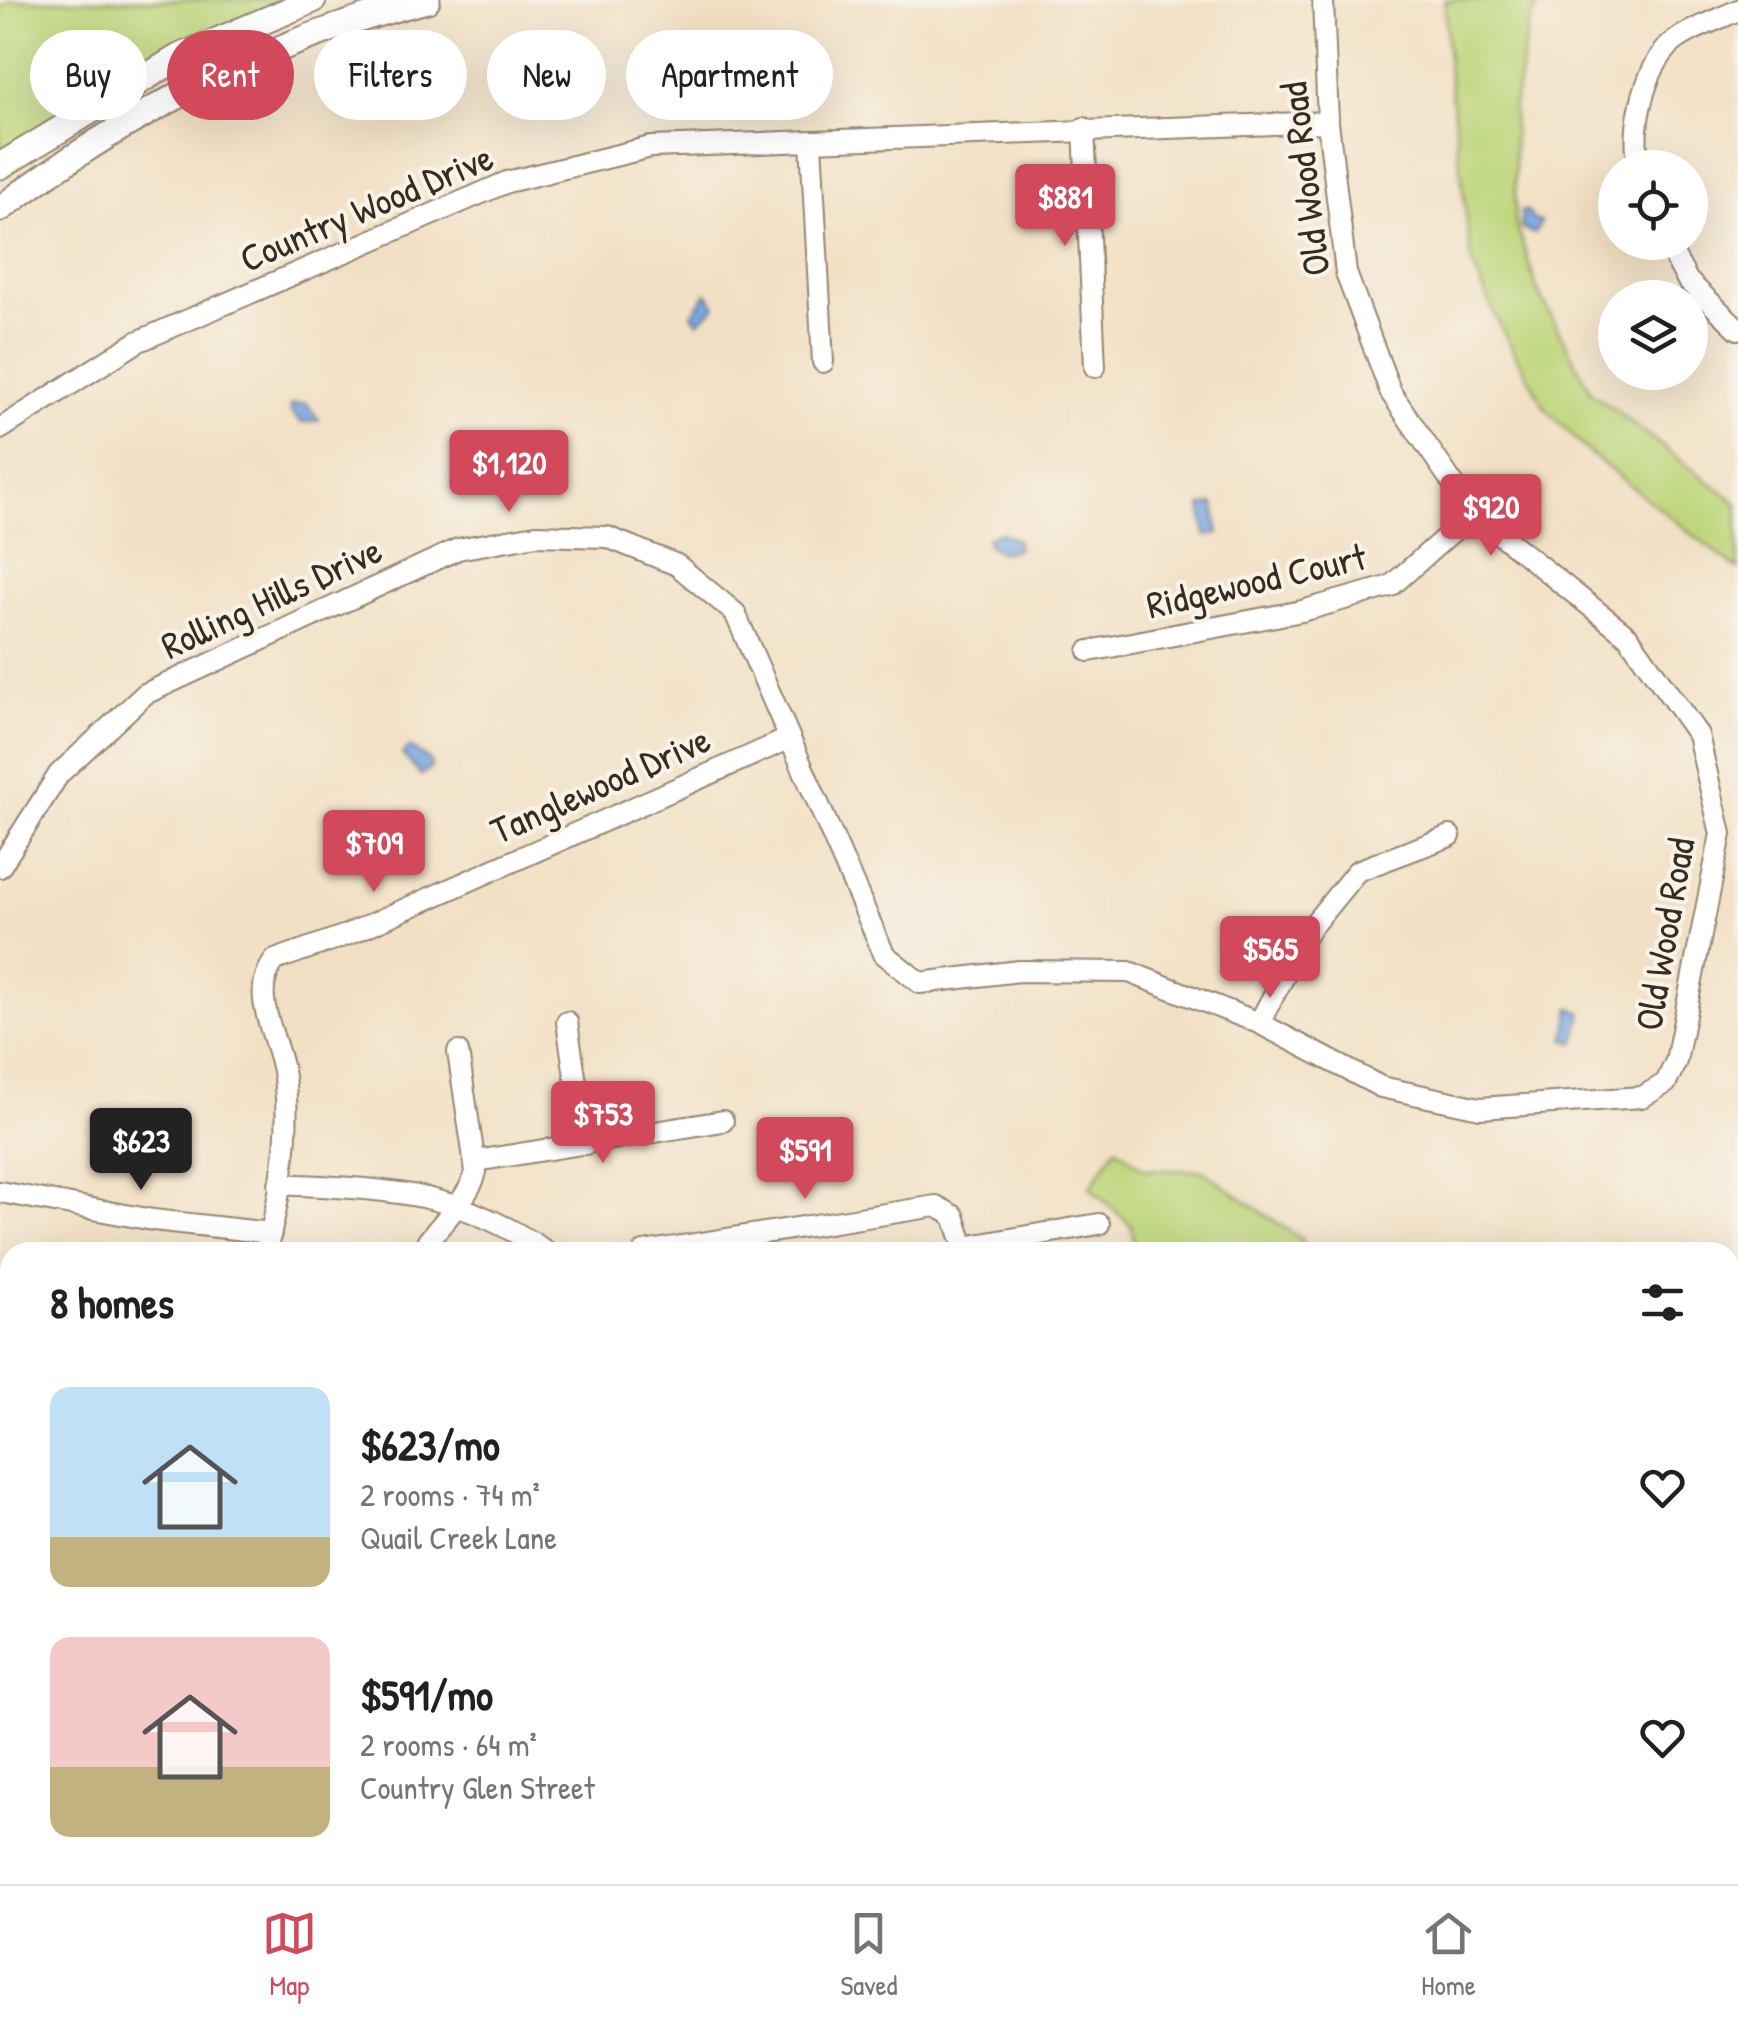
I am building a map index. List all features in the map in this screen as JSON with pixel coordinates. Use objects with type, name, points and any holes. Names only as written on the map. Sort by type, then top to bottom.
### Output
[{"type":"main road","points":[[0,166],[179,57],[313,0]]},
{"type":"main road","points":[[0,209],[41,178],[142,115],[257,57],[383,11],[427,0]]},
{"type":"street","name":"Old Wood Road","points":[[1258,1023],[1380,1087],[1480,1108],[1642,1097],[1666,1083],[1676,1061],[1721,834],[1698,735],[1628,636],[1473,513],[1390,393],[1346,274],[1328,122],[1323,0]]},
{"type":"street","points":[[1636,150],[1643,95],[1669,46],[1738,10]]},
{"type":"street","name":"Country Wood Drive","points":[[0,429],[137,342],[507,182],[650,147],[1328,122]]},
{"type":"street","points":[[1084,128],[1095,367]]},
{"type":"street","points":[[812,142],[823,362]]},
{"type":"street","points":[[1676,260],[1688,280],[1738,329]]},
{"type":"street","name":"Ridgewood Court","points":[[1089,651],[1302,611],[1391,586],[1473,513]]},
{"type":"street","name":"Rolling Hills Drive","points":[[0,867],[60,774],[145,694],[458,549],[536,535],[607,537],[677,565],[735,613],[884,954],[920,982],[1019,971],[1129,972],[1258,1023]]},
{"type":"street","name":"Tanglewood Drive","points":[[268,1242],[280,1184],[284,1075],[262,992],[275,960],[348,934],[788,739]]},
{"type":"street","points":[[1258,1023],[1308,931],[1357,871],[1450,836]]},
{"type":"street","points":[[567,1022],[585,1144]]},
{"type":"street","points":[[427,1242],[440,1222],[460,1205],[474,1182],[476,1161],[458,1052]]},
{"type":"street","points":[[476,1161],[723,1122]]},
{"type":"street","points":[[280,1184],[410,1191],[460,1205],[528,1242]]},
{"type":"street","points":[[0,1192],[263,1242]]},
{"type":"street","points":[[707,1242],[936,1206],[954,1216],[962,1242]]},
{"type":"street","points":[[1006,1242],[1099,1224]]},
{"type":"green space","points":[[11,0],[292,0],[236,30],[167,30],[167,67],[147,78],[147,30],[30,30],[30,120],[69,120],[0,157],[0,7]]},
{"type":"green space","points":[[1445,0],[1540,0],[1528,27],[1513,111],[1516,223],[1537,289],[1591,392],[1738,504],[1738,570],[1589,453],[1545,408],[1500,326],[1472,264],[1448,67]]},
{"type":"green space","points":[[1116,1147],[1144,1169],[1203,1171],[1302,1242],[1134,1242],[1131,1225],[1090,1188]]},
{"type":"water","points":[[1521,211],[1528,211],[1533,220],[1541,222],[1535,234],[1522,229]]},
{"type":"water","points":[[707,293],[716,306],[698,322],[692,315]]},
{"type":"water","points":[[306,403],[319,420],[302,423],[291,413],[291,405]]},
{"type":"water","points":[[1214,504],[1219,534],[1206,536],[1201,506]]},
{"type":"water","points":[[1000,532],[1017,540],[1017,549],[1001,553],[989,546],[987,538]]},
{"type":"water","points":[[410,747],[430,761],[431,768],[421,775],[402,754]]},
{"type":"water","points":[[1571,1008],[1583,1013],[1575,1043],[1565,1040]]}]
